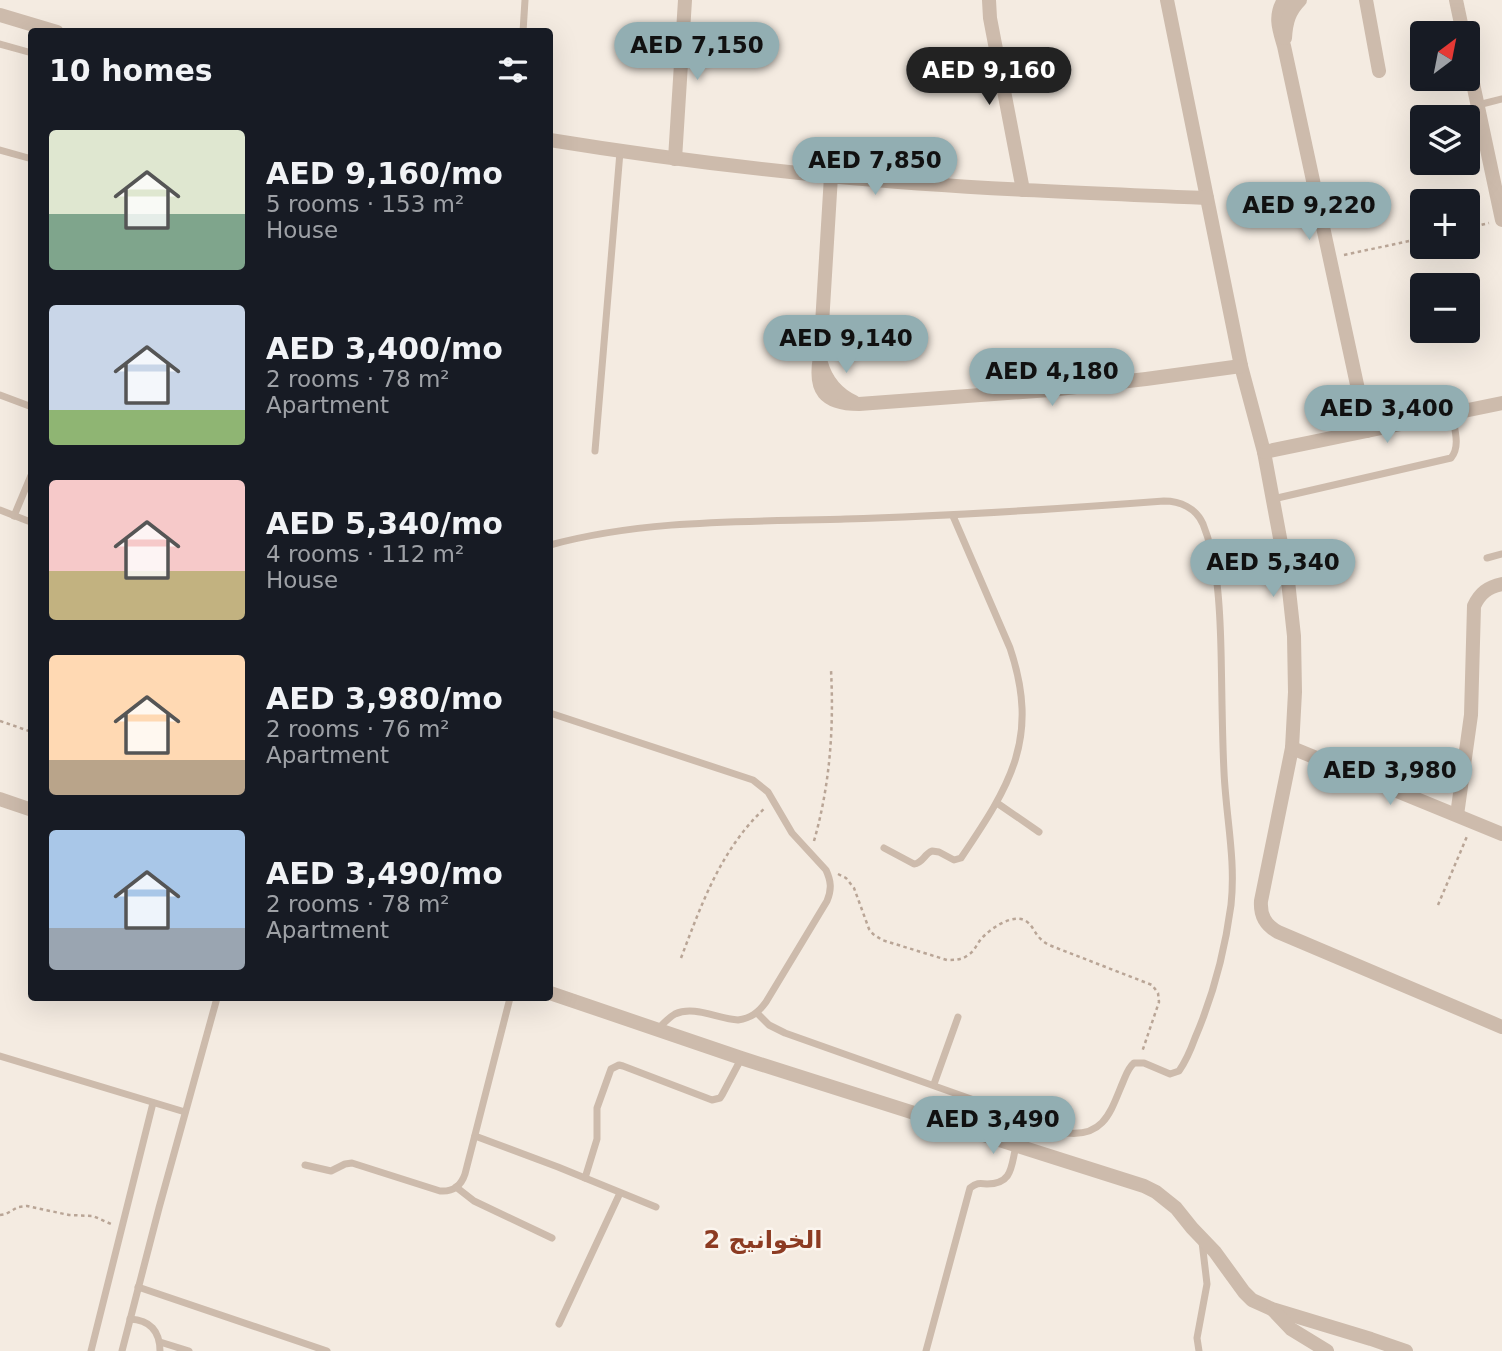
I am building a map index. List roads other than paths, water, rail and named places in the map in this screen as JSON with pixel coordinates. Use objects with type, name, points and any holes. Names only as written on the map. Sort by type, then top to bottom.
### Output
[{"type":"street","points":[[980,0],[990,18]]},
{"type":"street","points":[[989,0],[990,18],[1023,190]]},
{"type":"street","points":[[1167,0],[1241,366],[1264,452],[1289,580],[1294,636],[1292,748],[1260,908],[1265,923],[1278,932],[1502,1027]]},
{"type":"street","points":[[1284,0],[1277,19],[1367,431]]},
{"type":"street","points":[[1284,46],[1288,16],[1300,0]]},
{"type":"street","points":[[1366,0],[1379,71]]},
{"type":"street","points":[[1456,0],[1460,21]]},
{"type":"street","points":[[675,159],[685,1]]},
{"type":"street","points":[[0,15],[44,28]]},
{"type":"street","points":[[1475,91],[1478,105]]},
{"type":"street","points":[[1480,112],[1497,173],[1496,221]]},
{"type":"street","points":[[553,141],[675,159],[831,176],[1023,190],[1207,198]]},
{"type":"street","points":[[831,176],[817,380],[827,396],[835,401],[859,404],[1050,390],[1241,366]]},
{"type":"street","points":[[1264,452],[1502,403]]},
{"type":"street","points":[[1457,815],[1471,715],[1474,606],[1481,594],[1502,584]]},
{"type":"street","points":[[1292,748],[1502,834]]},
{"type":"street","points":[[0,799],[28,809]]},
{"type":"street","points":[[553,994],[741,1058],[1144,1186],[1167,1199],[1176,1208],[1252,1300],[1272,1309],[1406,1351]]},
{"type":"street","points":[[1272,1309],[1291,1329],[1327,1351]]},
{"type":"lane","points":[[523,28],[525,0]]},
{"type":"lane","points":[[0,44],[28,52]]},
{"type":"lane","points":[[1478,105],[1502,99]]},
{"type":"lane","points":[[0,150],[28,158]]},
{"type":"lane","points":[[595,452],[620,152]]},
{"type":"lane","points":[[0,395],[28,406]]},
{"type":"lane","points":[[1273,499],[1451,458],[1457,444],[1452,413]]},
{"type":"lane","points":[[14,516],[28,482]]},
{"type":"lane","points":[[553,544],[594,534],[663,525],[953,516],[1172,502],[1180,503],[1194,511],[1203,524],[1213,560],[1219,608],[1224,773],[1233,867],[1231,905],[1213,987],[1199,1030],[1182,1068],[1170,1074],[1139,1062],[1134,1063],[1130,1066],[1104,1121],[1098,1127],[1083,1133],[1068,1133],[785,1033],[769,1025],[757,1013]]},
{"type":"lane","points":[[0,510],[28,521]]},
{"type":"lane","points":[[884,848],[914,864],[932,851],[957,860],[997,803],[1008,782],[1018,749],[1023,715],[1017,669],[953,516]]},
{"type":"lane","points":[[1487,558],[1502,554]]},
{"type":"lane","points":[[553,714],[753,780],[768,792],[784,822],[830,877],[827,901],[757,1013],[738,1020],[683,1011],[657,1030]]},
{"type":"lane","points":[[997,803],[1039,832]]},
{"type":"lane","points":[[122,1351],[216,1001]]},
{"type":"lane","points":[[304,1165],[331,1171],[352,1163],[440,1191],[456,1188],[464,1179],[509,1001]]},
{"type":"lane","points":[[934,1084],[958,1017]]},
{"type":"lane","points":[[0,1056],[185,1112]]},
{"type":"lane","points":[[585,1178],[597,1139],[596,1118],[599,1103],[609,1072],[614,1066],[623,1066],[712,1100],[722,1096],[741,1058]]},
{"type":"lane","points":[[91,1351],[153,1103]]},
{"type":"lane","points":[[475,1136],[656,1208]]},
{"type":"lane","points":[[926,1351],[970,1188],[977,1183],[997,1184],[1004,1181],[1009,1174],[1016,1145]]},
{"type":"lane","points":[[456,1188],[474,1201],[552,1238]]},
{"type":"lane","points":[[559,1324],[620,1193]]},
{"type":"lane","points":[[1199,1351],[1196,1338],[1207,1284],[1201,1238]]},
{"type":"lane","points":[[138,1286],[327,1351]]},
{"type":"lane","points":[[130,1318],[146,1322],[153,1327],[160,1342],[160,1351]]},
{"type":"lane","points":[[160,1342],[189,1351]]},
{"type":"district","name":"الخوانيج 2","points":[[763,1240]]}]
